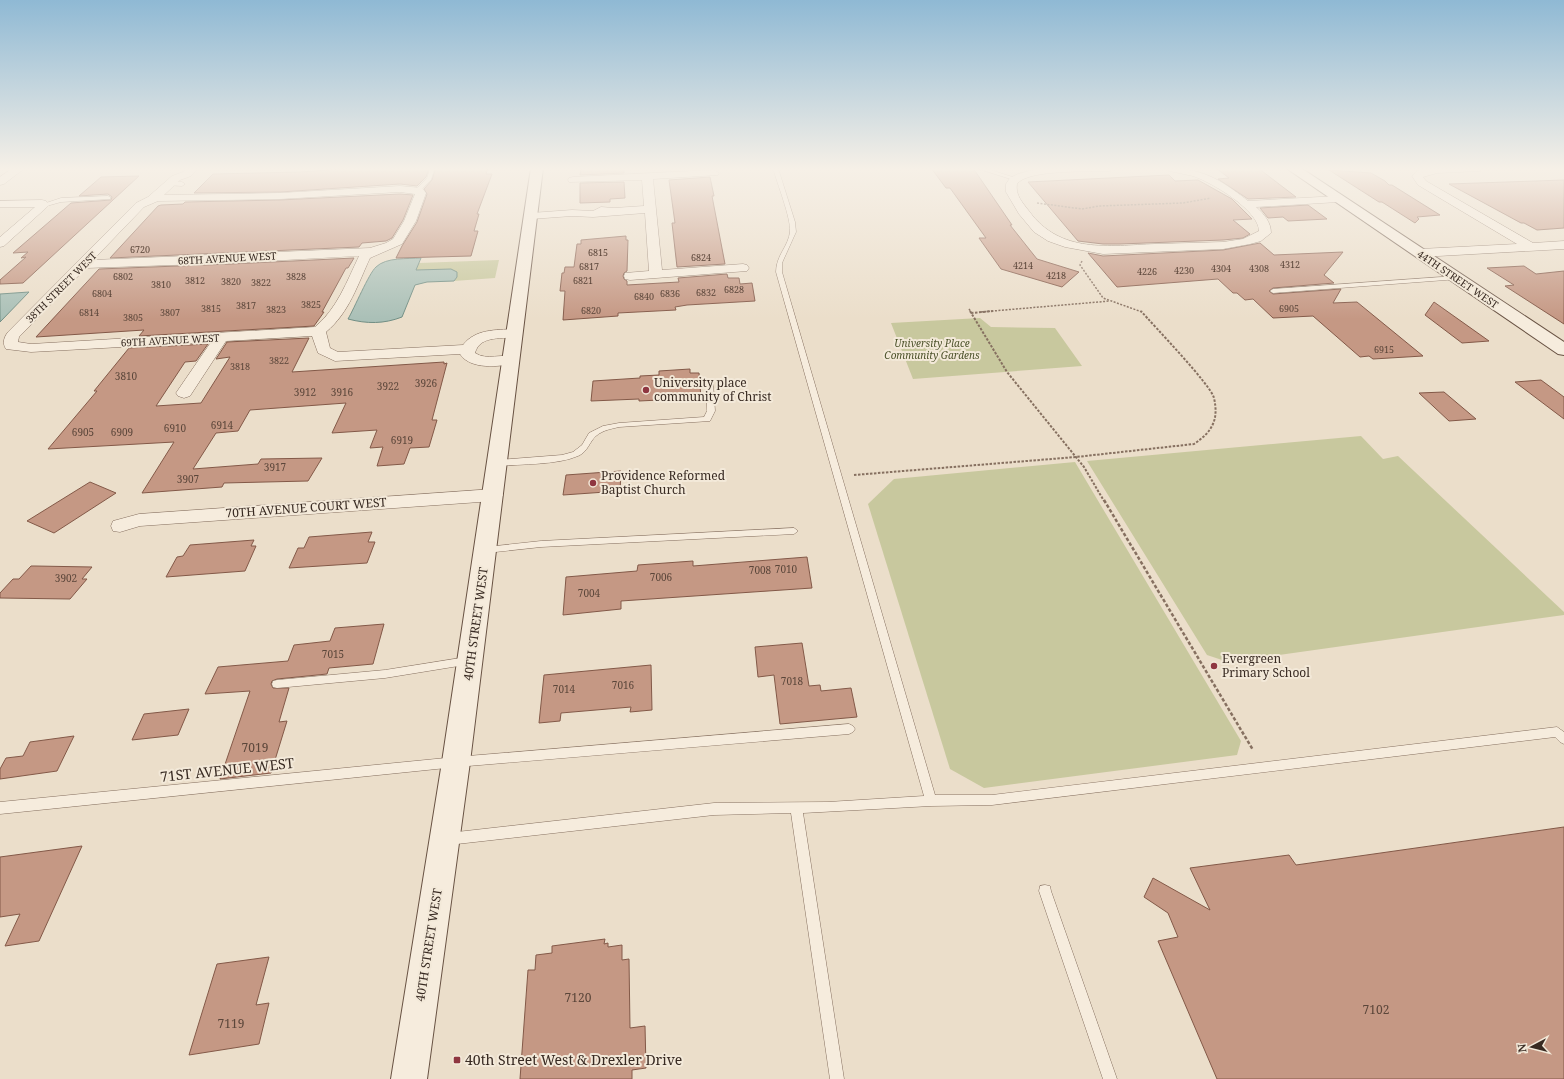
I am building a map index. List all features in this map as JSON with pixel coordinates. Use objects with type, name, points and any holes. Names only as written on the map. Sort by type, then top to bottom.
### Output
[{"type":"main road","name":"40TH STREET WEST","points":[[409,1079],[471,660],[531,218]]},
{"type":"main road","name":"44TH STREET WEST","points":[[1367,218],[1564,350]]},
{"type":"street","points":[[0,243],[28,218]]},
{"type":"street","name":"38TH STREET WEST","points":[[11,346],[11,339],[13,335],[127,218]]},
{"type":"street","name":"68TH AVENUE WEST","points":[[84,264],[370,252],[398,242],[410,218]]},
{"type":"street","points":[[650,218],[656,273]]},
{"type":"street","points":[[1033,218],[1039,230],[1062,242],[1089,249],[1103,250],[1226,245],[1249,241],[1259,238],[1265,233],[1266,227],[1261,218]]},
{"type":"street","points":[[1482,218],[1531,247]]},
{"type":"street","points":[[1420,253],[1564,245]]},
{"type":"street","points":[[370,252],[365,256],[335,315],[323,328],[319,338],[323,350],[335,357],[468,349]]},
{"type":"street","points":[[630,276],[743,268]]},
{"type":"street","name":"69TH AVENUE WEST","points":[[11,346],[31,348],[221,337],[323,328]]},
{"type":"street","points":[[511,360],[488,361],[472,359],[467,354],[470,344],[479,338],[494,334],[514,333]]},
{"type":"street","points":[[184,393],[221,337]]},
{"type":"street","name":"70TH AVENUE COURT WEST","points":[[120,526],[139,520],[494,495]]},
{"type":"lane","points":[[791,218],[793,232],[779,263],[779,272],[930,801]]},
{"type":"lane","points":[[1273,291],[1457,278]]},
{"type":"lane","points":[[498,462],[562,458],[576,454],[585,446],[592,435],[603,428],[619,425],[707,419],[712,411],[709,383]]},
{"type":"lane","points":[[486,550],[541,544],[794,530]]},
{"type":"lane","points":[[277,684],[392,673],[471,660]]},
{"type":"lane","name":"71ST AVENUE WEST","points":[[0,808],[456,762],[849,728]]},
{"type":"lane","points":[[445,839],[714,810],[828,807],[930,801],[992,800],[1558,732],[1564,739]]},
{"type":"lane","points":[[796,807],[836,1079]]},
{"type":"lane","points":[[1045,891],[1110,1079]]},
{"type":"path","points":[[837,477],[1194,444],[1206,436],[1212,427],[1216,415],[1214,396],[1141,311],[1103,298],[1080,265],[1089,249]]},
{"type":"path","points":[[971,313],[1112,301]]},
{"type":"path","points":[[968,308],[1007,372],[1084,467],[1253,750]]},
{"type":"green space","points":[[499,260],[495,278],[454,281],[457,277],[415,270],[419,263]]},
{"type":"green space","name":"University Place Community Gardens","points":[[980,318],[991,327],[1055,328],[1082,366],[913,379],[891,323]]},
{"type":"green space","points":[[1361,436],[1383,459],[1398,456],[1564,612],[1564,615],[1228,662],[1207,655],[1087,461]]},
{"type":"green space","points":[[1075,462],[1241,741],[1237,755],[984,788],[950,769],[868,504],[894,479]]},
{"type":"shaded area","points":[[421,258],[416,270],[451,269],[457,272],[457,277],[454,281],[427,282],[415,285],[402,317],[389,321],[375,322],[362,322],[348,319],[376,267],[391,260]]},
{"type":"shaded area","points":[[29,292],[0,322],[0,294]]},
{"type":"building","points":[[53,218],[93,218],[23,283],[0,284],[0,280],[26,257],[21,258],[28,252],[13,253]]},
{"type":"building","points":[[147,218],[404,218],[392,238],[386,241],[362,243],[359,247],[110,258]]},
{"type":"building","points":[[418,218],[478,218],[474,231],[478,231],[471,256],[396,258]]},
{"type":"building","points":[[674,218],[716,218],[725,264],[677,267],[672,223],[675,223]]},
{"type":"building","points":[[972,218],[1007,218],[1012,225],[1010,225],[1037,259],[1079,272],[1062,287],[1001,269],[979,238],[986,238]]},
{"type":"building","points":[[1059,218],[1252,219],[1233,220],[1250,234],[1243,238],[1120,244],[1103,244],[1078,241]]},
{"type":"building","points":[[1285,218],[1327,219],[1288,221]]},
{"type":"building","points":[[1408,218],[1418,218],[1415,223]]},
{"type":"building","points":[[1512,218],[1564,218],[1564,228],[1537,230],[1524,223]]},
{"type":"building","points":[[626,236],[626,240],[628,240],[627,271],[623,276],[627,281],[627,285],[679,282],[678,278],[727,274],[728,278],[739,278],[740,284],[752,283],[755,301],[687,305],[675,307],[676,310],[618,313],[618,316],[563,320],[565,291],[560,291],[562,273],[564,273],[565,267],[574,267],[577,244],[581,244],[581,240]]},
{"type":"building","points":[[1260,243],[1274,255],[1343,252],[1324,275],[1334,283],[1273,288],[1269,291],[1273,294],[1341,289],[1333,303],[1357,302],[1423,356],[1373,359],[1369,356],[1360,357],[1313,316],[1273,318],[1253,299],[1245,300],[1237,293],[1233,293],[1218,279],[1117,287],[1088,253],[1103,256],[1223,250]]},
{"type":"building","points":[[354,258],[348,268],[346,268],[322,312],[324,312],[314,326],[139,336],[144,330],[36,337],[99,269]]},
{"type":"building","points":[[1524,266],[1536,274],[1564,271],[1564,324],[1505,286],[1514,285],[1487,268]]},
{"type":"building","points":[[1434,302],[1489,341],[1462,343],[1425,315]]},
{"type":"building","points":[[309,338],[292,372],[447,363],[432,420],[437,420],[429,447],[410,448],[404,464],[377,466],[383,447],[370,448],[377,430],[332,433],[346,403],[250,410],[238,431],[216,433],[193,469],[258,464],[261,459],[322,458],[308,481],[224,483],[222,487],[142,493],[174,442],[48,449],[97,391],[94,391],[129,348],[208,344],[196,361],[185,362],[156,406],[201,403],[230,357],[216,359],[227,342]]},
{"type":"building","name":"University place community of Christ","points":[[690,369],[690,373],[699,373],[701,398],[639,401],[639,399],[591,401],[593,381],[640,378],[640,376],[659,375],[659,371]]},
{"type":"building","points":[[1541,380],[1564,397],[1564,419],[1515,382]]},
{"type":"building","points":[[1444,392],[1476,419],[1449,421],[1419,393]]},
{"type":"building","name":"Providence Reformed Baptist Church","points":[[621,471],[620,491],[563,495],[566,475]]},
{"type":"building","points":[[90,482],[116,493],[54,533],[27,521]]},
{"type":"building","points":[[372,532],[368,542],[375,542],[367,563],[289,568],[298,548],[304,548],[309,537]]},
{"type":"building","points":[[254,540],[251,546],[256,546],[245,571],[166,577],[177,557],[183,556],[190,545]]},
{"type":"building","points":[[807,557],[812,588],[621,601],[621,609],[563,615],[566,577],[637,571],[638,565],[693,561],[693,566]]},
{"type":"building","points":[[31,566],[92,567],[82,579],[87,579],[70,599],[0,598],[0,593],[13,579],[19,579]]},
{"type":"building","points":[[384,624],[373,664],[329,668],[327,674],[277,679],[272,681],[271,684],[273,688],[289,688],[279,722],[287,721],[271,773],[220,779],[250,691],[205,694],[218,667],[288,661],[294,645],[330,641],[335,628]]},
{"type":"building","points":[[802,643],[809,686],[820,685],[821,691],[851,688],[857,717],[780,724],[774,675],[758,677],[755,647]]},
{"type":"building","points":[[651,665],[652,710],[630,712],[631,707],[561,713],[560,721],[539,723],[544,675]]},
{"type":"building","points":[[189,709],[178,735],[132,740],[144,714]]},
{"type":"building","points":[[74,736],[57,771],[0,779],[0,769],[6,758],[23,756],[30,742]]},
{"type":"building","points":[[1564,827],[1564,1079],[1217,1079],[1158,941],[1178,937],[1168,913],[1144,897],[1153,878],[1210,910],[1190,868],[1289,855],[1296,865]]},
{"type":"building","points":[[82,846],[39,941],[5,946],[20,914],[0,917],[0,857]]},
{"type":"building","points":[[605,939],[604,944],[608,943],[608,947],[622,945],[622,960],[629,959],[630,1028],[645,1026],[646,1068],[632,1070],[632,1079],[520,1079],[528,970],[535,970],[536,955],[552,953],[552,946]]},
{"type":"building","points":[[269,957],[256,1005],[269,1003],[259,1044],[189,1055],[217,964]]},
{"type":"place","name":"University place community of Christ","points":[[646,390]]},
{"type":"place","name":"Providence Reformed Baptist Church","points":[[593,483]]},
{"type":"place","name":"Evergreen Primary School","points":[[1214,666]]},
{"type":"place","name":"40th Street West & Drexler Drive","points":[[457,1060]]}]
